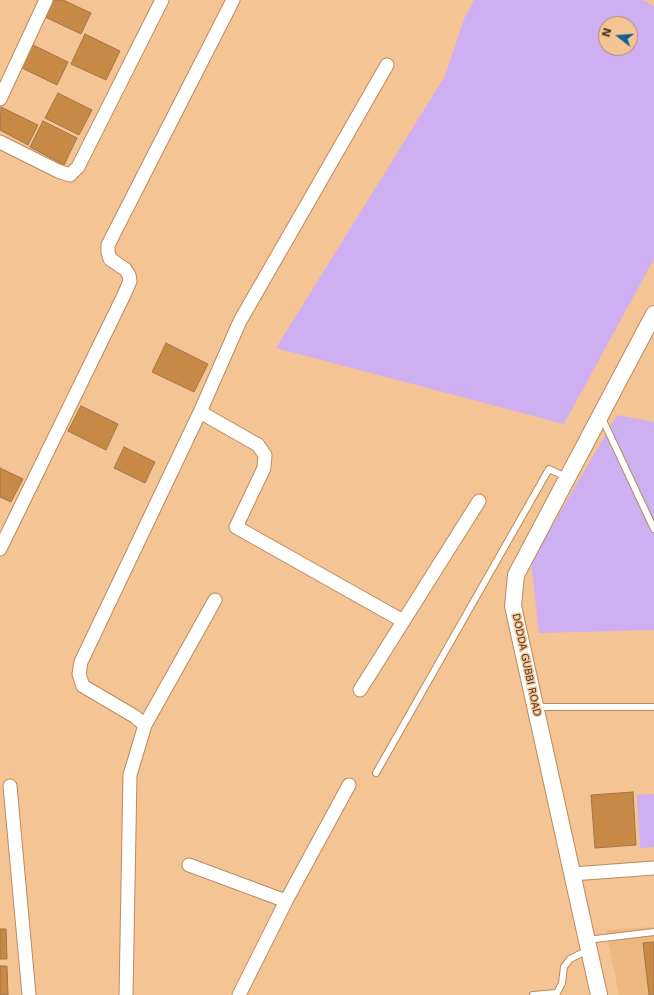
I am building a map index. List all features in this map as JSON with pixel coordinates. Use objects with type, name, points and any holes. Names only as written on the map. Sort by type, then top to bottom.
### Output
[{"type":"street","points":[[0,99],[46,0]]},
{"type":"street","points":[[0,142],[58,171],[70,175],[78,167],[162,0]]},
{"type":"street","points":[[0,548],[130,282],[129,275],[125,269],[110,259],[108,245],[233,0]]},
{"type":"street","points":[[145,725],[134,716],[84,686],[79,674],[80,662],[200,412],[240,321],[387,64]]},
{"type":"street","name":"DODDA GUBBI ROAD","points":[[599,995],[513,606],[516,575],[654,314]]},
{"type":"street","points":[[200,412],[258,445],[265,455],[264,468],[236,527],[403,621]]},
{"type":"street","points":[[360,690],[479,501]]},
{"type":"street","points":[[126,995],[130,775],[145,725],[216,600]]},
{"type":"street","points":[[239,995],[286,901],[349,785]]},
{"type":"street","points":[[10,786],[29,995]]},
{"type":"street","points":[[189,865],[286,901]]},
{"type":"street","points":[[572,874],[654,868]]},
{"type":"lane","points":[[601,415],[654,529]]},
{"type":"lane","points":[[376,773],[549,469],[567,478]]},
{"type":"lane","points":[[536,707],[654,707]]},
{"type":"lane","points":[[532,995],[557,993],[562,984],[564,967],[570,959],[588,945],[654,932]]},
{"type":"shaded area","points":[[474,0],[643,0],[654,6],[654,259],[564,424],[276,348],[445,76],[464,19]]},
{"type":"shaded area","points":[[617,415],[654,422],[654,630],[539,633],[531,562]]},
{"type":"shaded area","points":[[654,794],[654,847],[640,848],[637,795]]},
{"type":"shaded area","points":[[654,927],[654,995],[619,995],[606,930]]},
{"type":"building","points":[[53,0],[63,0],[91,13],[81,34],[45,17]]},
{"type":"building","points":[[85,34],[120,51],[106,80],[71,64]]},
{"type":"building","points":[[31,44],[68,62],[57,85],[20,67]]},
{"type":"building","points":[[58,93],[92,110],[79,135],[45,118]]},
{"type":"building","points":[[1,107],[38,125],[28,145],[0,130]]},
{"type":"building","points":[[43,121],[77,138],[64,165],[30,147]]},
{"type":"building","points":[[166,343],[208,364],[194,392],[152,372]]},
{"type":"building","points":[[81,406],[118,424],[106,450],[68,431]]},
{"type":"building","points":[[124,447],[155,462],[145,483],[114,468]]},
{"type":"building","points":[[0,468],[23,479],[11,502],[0,497]]},
{"type":"building","points":[[633,792],[636,845],[595,848],[591,795]]},
{"type":"building","points":[[0,929],[6,929],[7,959],[0,959]]},
{"type":"building","points":[[654,942],[654,995],[649,995],[643,943]]},
{"type":"building","points":[[0,966],[7,966],[8,995],[0,995]]}]
